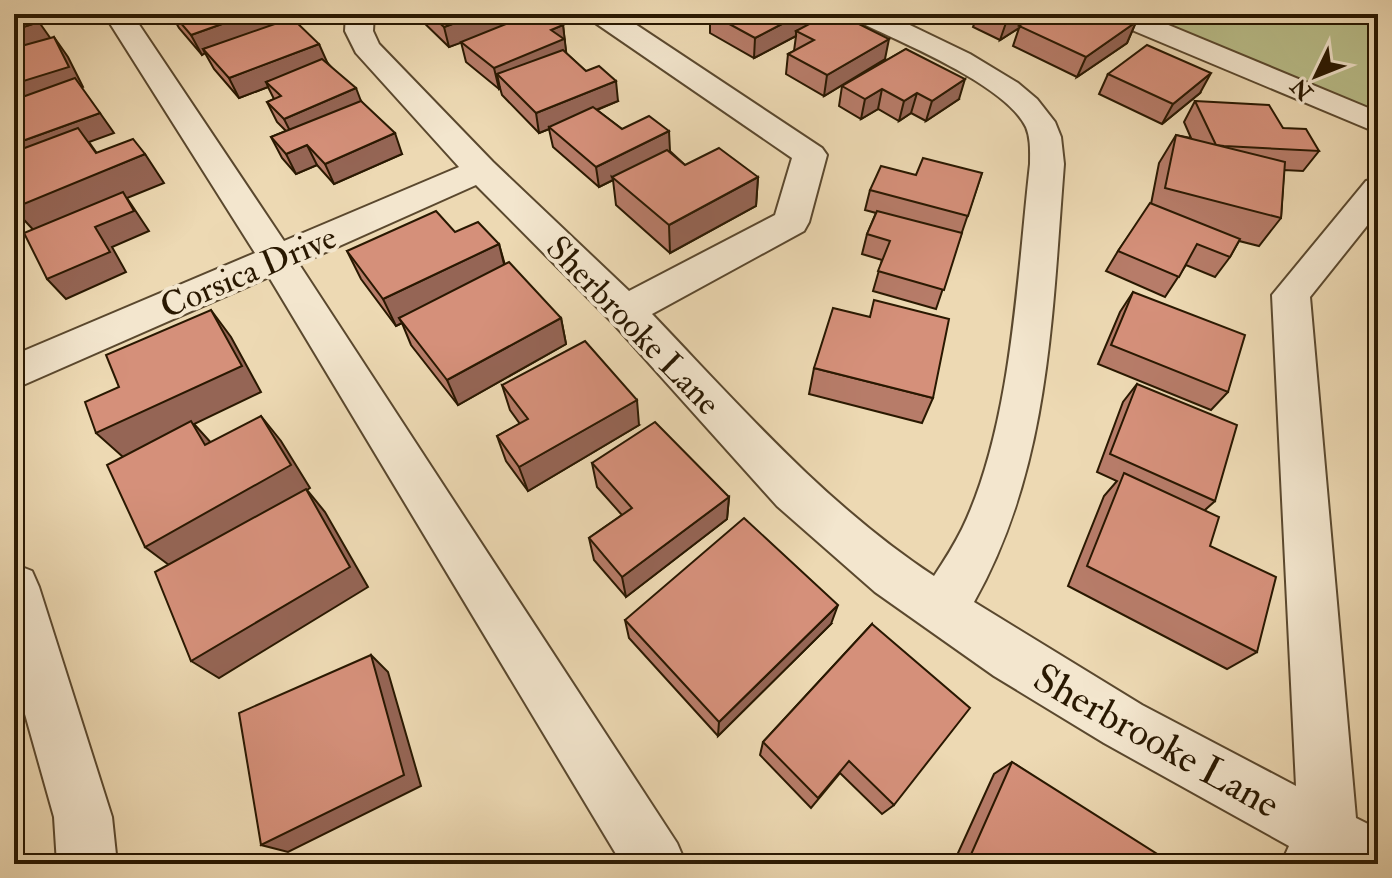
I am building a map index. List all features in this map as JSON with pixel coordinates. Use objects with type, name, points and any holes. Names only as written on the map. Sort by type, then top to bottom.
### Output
[{"type":"street","points":[[118,14],[277,259],[656,864]]},
{"type":"street","name":"Sherbrooke Lane","points":[[360,14],[359,31],[366,47],[481,170],[625,311],[793,492],[892,576],[1013,658],[1320,850],[1378,862]]},
{"type":"street","points":[[601,14],[810,155],[791,222],[625,311]]},
{"type":"street","points":[[865,14],[1015,95],[1040,123],[1046,138],[1047,164],[1022,394],[1003,478],[987,526],[942,610]]},
{"type":"street","points":[[1118,14],[1378,123]]},
{"type":"street","name":"Corsica Drive","points":[[14,373],[481,170]]},
{"type":"street","points":[[1320,850],[1291,295],[1378,189]]},
{"type":"street","points":[[14,587],[83,817],[87,864]]},
{"type":"green space","points":[[1137,14],[1378,14],[1378,115]]},
{"type":"building","points":[[33,14],[39,22],[14,30],[14,17]]},
{"type":"building","points":[[173,14],[250,14],[191,35]]},
{"type":"building","points":[[430,14],[480,14],[444,27]]},
{"type":"building","points":[[531,14],[548,14],[563,25],[551,30],[564,39],[494,68],[461,42]]},
{"type":"building","points":[[711,14],[801,14],[755,38]]},
{"type":"building","points":[[828,14],[839,14],[889,39],[827,75],[788,54],[814,40],[796,31]]},
{"type":"building","points":[[994,14],[1016,14],[1007,20]]},
{"type":"building","points":[[1039,14],[1081,14],[1096,20],[1105,14],[1117,14],[1136,22],[1086,57],[1019,26]]},
{"type":"building","points":[[292,18],[319,44],[229,78],[203,49]]},
{"type":"building","points":[[54,37],[69,67],[14,84],[14,48]]},
{"type":"building","points":[[1147,45],[1211,73],[1173,104],[1108,74]]},
{"type":"building","points":[[906,49],[965,79],[932,101],[917,93],[904,101],[882,89],[865,99],[842,86]]},
{"type":"building","points":[[563,50],[586,71],[599,66],[616,81],[536,113],[497,74]]},
{"type":"building","points":[[322,59],[356,88],[284,119],[267,102],[281,96],[266,82]]},
{"type":"building","points":[[75,78],[100,113],[14,144],[14,100]]},
{"type":"building","points":[[361,101],[395,133],[325,164],[307,145],[286,154],[271,137]]},
{"type":"building","points":[[1195,101],[1269,105],[1283,128],[1306,129],[1319,151],[1216,145]]},
{"type":"building","points":[[593,107],[622,129],[649,116],[669,131],[596,167],[549,127]]},
{"type":"building","points":[[78,128],[96,153],[133,139],[145,154],[14,208],[14,152]]},
{"type":"building","points":[[1176,135],[1285,162],[1281,218],[1165,188]]},
{"type":"building","points":[[719,148],[758,177],[669,225],[612,177],[667,150],[685,165]]},
{"type":"building","points":[[923,158],[982,173],[968,216],[870,190],[881,166],[916,175]]},
{"type":"building","points":[[123,192],[134,211],[95,227],[110,252],[47,279],[24,233]]},
{"type":"building","points":[[1150,203],[1240,239],[1230,257],[1197,244],[1179,277],[1118,251]]},
{"type":"building","points":[[436,211],[455,232],[478,222],[499,244],[383,299],[347,251]]},
{"type":"building","points":[[877,211],[962,233],[944,290],[878,271],[890,241],[867,234]]},
{"type":"building","points":[[509,262],[561,318],[447,380],[399,318]]},
{"type":"building","points":[[1133,292],[1245,335],[1228,392],[1111,345]]},
{"type":"building","points":[[874,300],[949,319],[933,398],[814,368],[833,308],[870,317]]},
{"type":"building","points":[[211,310],[242,366],[96,433],[85,402],[119,387],[106,355]]},
{"type":"building","points":[[585,341],[637,400],[519,467],[497,436],[528,419],[502,385]]},
{"type":"building","points":[[1137,384],[1237,425],[1215,501],[1110,454]]},
{"type":"building","points":[[261,416],[291,465],[145,547],[107,465],[191,421],[205,445]]},
{"type":"building","points":[[655,422],[729,497],[622,577],[589,538],[632,508],[592,463]]},
{"type":"building","points":[[1124,473],[1219,517],[1210,546],[1276,577],[1257,652],[1087,566]]},
{"type":"building","points":[[306,489],[350,567],[191,661],[155,572]]},
{"type":"building","points":[[744,518],[838,605],[719,722],[625,620]]},
{"type":"building","points":[[872,624],[970,708],[894,805],[849,761],[818,798],[763,742]]},
{"type":"building","points":[[371,655],[404,775],[261,845],[239,713]]},
{"type":"building","points":[[1012,762],[1165,859],[1163,864],[975,864],[969,859]]}]
